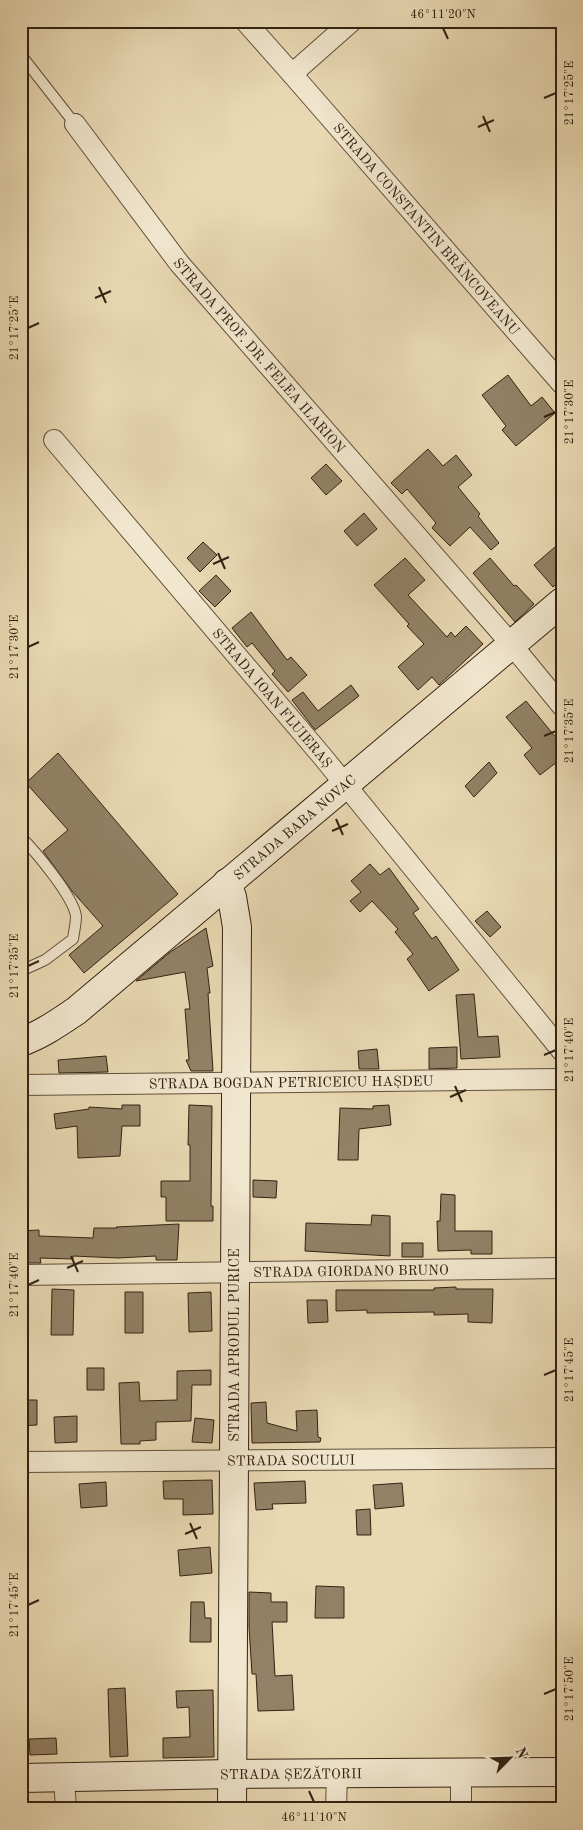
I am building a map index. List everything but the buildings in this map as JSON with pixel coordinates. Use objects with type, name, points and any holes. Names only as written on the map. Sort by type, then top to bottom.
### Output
[{"type":"street","name":"STRADA CONSTANTIN BRÂNCOVEANU","points":[[245,21],[562,384]]},
{"type":"street","points":[[292,74],[352,21]]},
{"type":"street","name":"STRADA PROF. DR. FELEA ILARION","points":[[75,124],[179,264],[512,645],[562,706]]},
{"type":"street","name":"STRADA IOAN FLUIERAȘ","points":[[54,440],[346,785],[562,1051]]},
{"type":"street","name":"STRADA BABA NOVAC","points":[[21,1042],[54,1026],[76,1011],[562,602]]},
{"type":"street","name":"STRADA APRODUL PURICE","points":[[227,884],[234,907],[237,927],[232,1809]]},
{"type":"street","name":"STRADA BOGDAN PETRICEICU HAȘDEU","points":[[21,1085],[562,1079]]},
{"type":"street","name":"STRADA GIORDANO BRUNO","points":[[21,1275],[562,1268]]},
{"type":"street","name":"STRADA SOCULUI","points":[[21,1462],[562,1458]]},
{"type":"street","name":"STRADA ȘEZĂTORII","points":[[21,1778],[232,1774],[562,1772]]},
{"type":"street","points":[[336,1809],[337,1774]]},
{"type":"street","points":[[460,1809],[461,1774]]},
{"type":"street","points":[[64,1778],[66,1809]]},
{"type":"lane","name":"STRADA PROF. DR. FELEA ILARION","points":[[21,55],[75,124]]},
{"type":"lane","points":[[21,836],[36,851],[66,893],[76,915],[74,939],[45,960],[21,971]]}]
